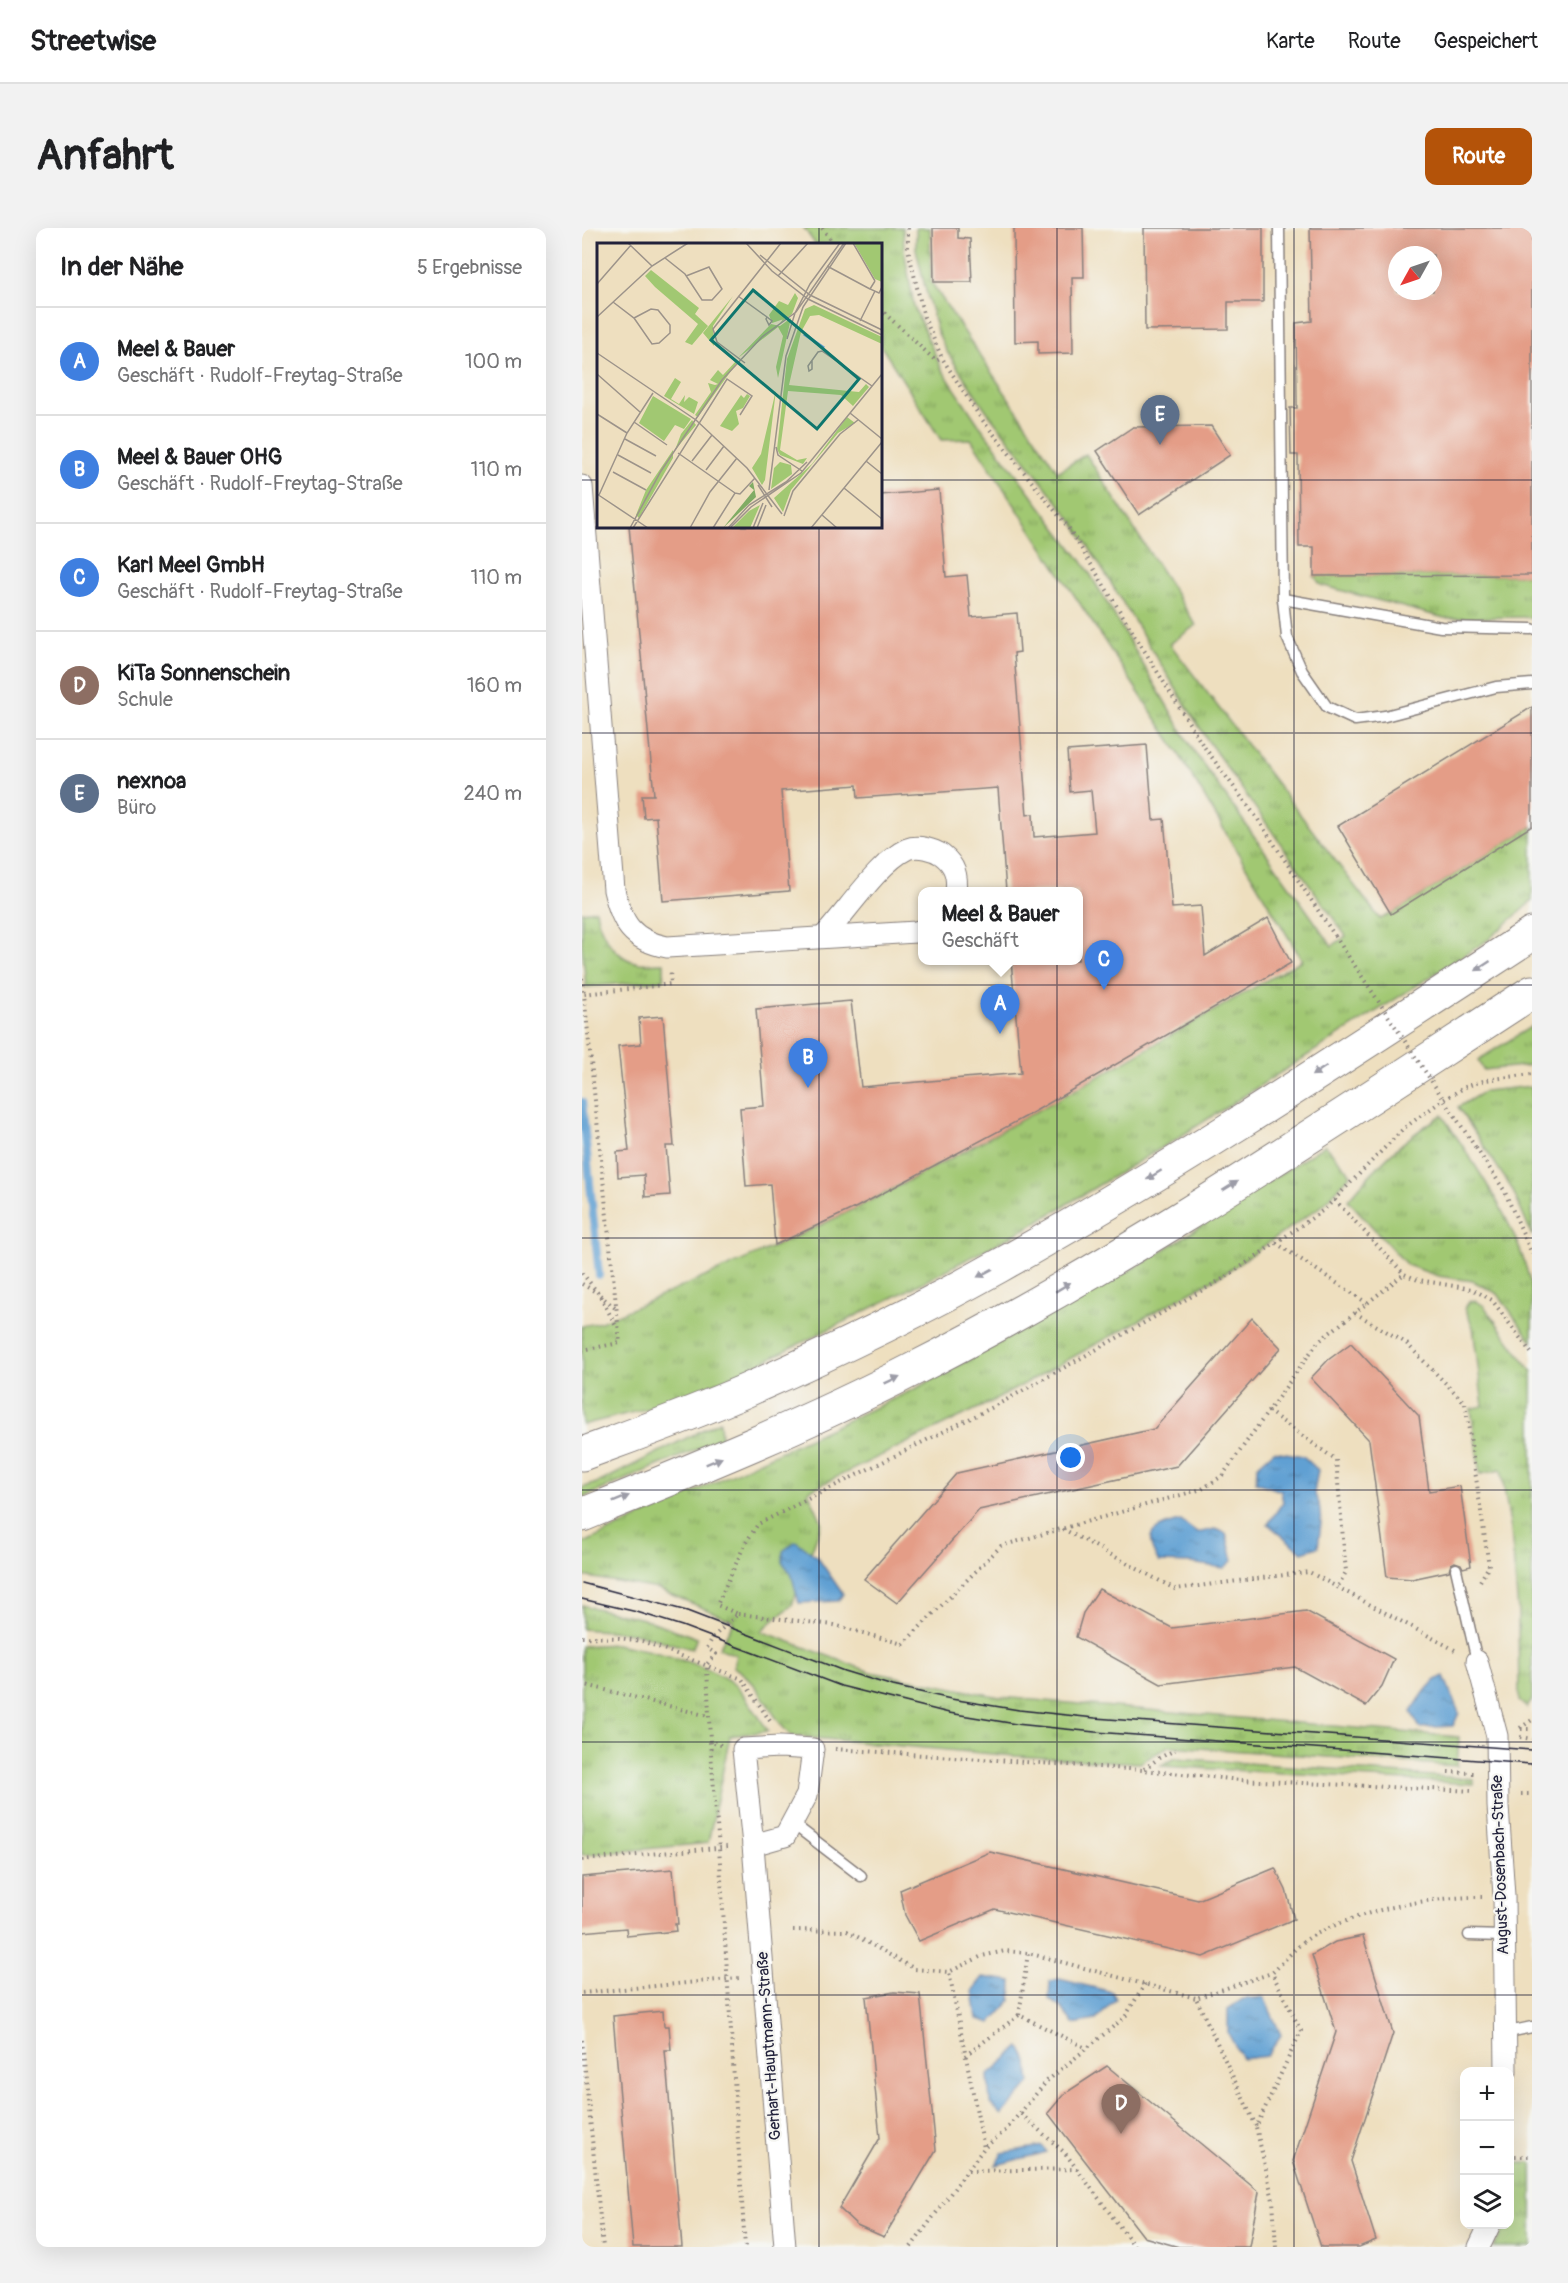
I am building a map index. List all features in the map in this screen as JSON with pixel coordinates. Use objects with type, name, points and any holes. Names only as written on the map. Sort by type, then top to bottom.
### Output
[{"type":"highway","points":[[582,1454],[743,1392],[887,1325],[998,1267],[1203,1144],[1532,934]]},
{"type":"highway","points":[[582,1515],[766,1440],[912,1371],[1020,1312],[1233,1184],[1532,992]]},
{"type":"street","points":[[582,486],[614,890],[625,922],[638,937],[667,947],[918,931]]},
{"type":"street","points":[[824,936],[892,859],[909,849],[919,847],[936,851],[948,860],[958,877],[957,887]]},
{"type":"street","name":"August-Dosenbach-Straße","points":[[1477,1661],[1497,1736],[1506,2067]]},
{"type":"street","points":[[743,1749],[780,1747],[813,1749],[807,1795],[784,1836],[753,1845]]},
{"type":"street","name":"Gerhart-Hauptmann-Straße","points":[[743,1749],[764,1975],[785,2247]]},
{"type":"street","points":[[1479,2247],[1488,2229]]},
{"type":"lane","points":[[1279,228],[1283,599],[1287,637],[1302,670],[1327,707],[1355,720],[1384,716],[1496,687],[1532,684]]},
{"type":"lane","points":[[1283,599],[1441,627],[1532,629]]},
{"type":"lane","points":[[1456,1569],[1477,1661]]},
{"type":"lane","points":[[792,1823],[861,1876]]},
{"type":"lane","points":[[1469,1935],[1503,1936]]},
{"type":"lane","points":[[1504,2033],[1532,2027]]},
{"type":"path","points":[[822,228],[833,243]]},
{"type":"path","points":[[908,228],[908,249],[924,317],[942,358],[980,417],[1068,527],[1202,744],[1257,818],[1504,1190],[1532,1254]]},
{"type":"path","points":[[882,311],[936,360],[942,358]]},
{"type":"path","points":[[584,994],[671,984],[667,947]]},
{"type":"path","points":[[582,978],[620,1343],[582,1350]]},
{"type":"path","points":[[1404,1274],[1318,1342],[1222,1476],[1202,1489],[1000,1546],[903,1644],[834,1625],[738,1614],[717,1605],[745,1544],[758,1524],[1006,1400],[1226,1277],[1335,1200],[1404,1128],[1467,1086],[1486,1080],[1532,1074]]},
{"type":"path","points":[[1335,1200],[1404,1274],[1418,1280],[1472,1289],[1492,1300],[1532,1354]]},
{"type":"path","points":[[1275,1244],[1367,1303]]},
{"type":"path","points":[[582,1273],[599,1294],[616,1309]]},
{"type":"path","points":[[582,1284],[599,1294],[619,1332]]},
{"type":"path","points":[[1354,1313],[1406,1343],[1465,1403],[1489,1566],[1481,1581],[1462,1597]]},
{"type":"path","points":[[1268,1411],[1336,1460],[1346,1572],[1337,1588]]},
{"type":"path","points":[[1063,1528],[1175,1588],[1309,1572],[1477,1661]]},
{"type":"path","points":[[738,1614],[713,1637],[707,1648],[716,1654],[707,1664],[708,1716],[745,2247]]},
{"type":"path","points":[[582,1637],[642,1641],[742,1679],[772,1723],[780,1747]]},
{"type":"path","points":[[582,1684],[708,1716]]},
{"type":"path","points":[[1519,1729],[1532,1729]]},
{"type":"path","points":[[710,1742],[743,1749]]},
{"type":"path","points":[[813,1749],[1143,1770],[1239,1780],[1532,1794]]},
{"type":"path","points":[[1143,1770],[1175,1750]]},
{"type":"path","points":[[1448,1772],[1478,1773]]},
{"type":"path","points":[[582,1860],[753,1845]]},
{"type":"path","points":[[793,1930],[847,1931],[915,1969],[949,1972],[982,1956],[1005,1951],[1028,1953],[1196,1998],[1272,1973],[1308,1939],[1351,1919],[1423,1900],[1503,1896]]},
{"type":"path","points":[[965,2056],[1018,2015],[1028,1953]]},
{"type":"path","points":[[949,1972],[984,2148]]},
{"type":"path","points":[[1256,2127],[1301,2031],[1272,1973]]},
{"type":"path","points":[[582,1993],[764,1975]]},
{"type":"path","points":[[911,2247],[984,2148],[1021,2114],[1047,2081],[1125,2017],[1146,1984]]},
{"type":"path","points":[[1196,1998],[1256,2127],[1274,2200],[1276,2247]]},
{"type":"path","points":[[1018,2015],[1086,2048]]},
{"type":"path","points":[[582,2040],[603,2247]]},
{"type":"path","points":[[1021,2114],[1065,2153],[1135,2247]]},
{"type":"path","points":[[1514,2156],[1532,2156]]},
{"type":"path","points":[[967,2171],[1078,2169]]},
{"type":"green space","points":[[804,228],[903,228],[904,249],[914,307],[941,368],[977,422],[1086,567],[1193,750],[1332,946],[1346,936],[1208,741],[1074,523],[986,410],[947,352],[937,331],[925,287],[916,249],[916,228],[930,228],[931,282],[1058,472],[1086,454],[1196,625],[1170,644],[1380,919],[1532,826],[1532,901],[1488,940],[1178,1138],[1025,1229],[734,1376],[658,1406],[582,1425],[582,1326],[601,1322],[762,1252],[858,1207],[1026,1117],[1302,960],[1174,746],[971,439],[941,440],[882,348],[882,243],[814,243]]},
{"type":"green space","points":[[1532,575],[1532,617],[1444,618],[1321,585],[1314,576]]},
{"type":"green space","points":[[596,910],[605,935],[616,950],[630,960],[639,963],[664,963],[664,980],[586,987],[582,912]]},
{"type":"green space","points":[[1532,1026],[1532,1065],[1483,1070],[1478,1060]]},
{"type":"green space","points":[[1532,1086],[1532,1236],[1512,1189],[1458,1107],[1485,1091]]},
{"type":"green space","points":[[1442,1115],[1494,1197],[1516,1240],[1531,1286],[1532,1342],[1498,1294],[1473,1281],[1438,1276],[1407,1265],[1348,1200],[1391,1153]]},
{"type":"green space","points":[[1325,1145],[1351,1174],[1324,1204],[1225,1273],[995,1400],[808,1491],[822,1522],[792,1605],[761,1631],[871,1672],[1000,1697],[1459,1737],[1457,1766],[1169,1746],[1140,1763],[1015,1756],[791,1736],[751,1681],[733,1667],[736,1655],[719,1648],[734,1621],[658,1589],[582,1576],[582,1544],[919,1387],[1150,1259]]},
{"type":"green space","points":[[1475,1300],[1484,1306],[1532,1372],[1532,1700],[1527,1708],[1519,1701],[1518,1611],[1511,1530],[1501,1470],[1480,1474],[1471,1409],[1483,1406],[1473,1327],[1465,1308],[1469,1302]]},
{"type":"green space","points":[[720,1421],[721,1439],[582,1498],[582,1488],[602,1481]]},
{"type":"green space","points":[[582,1605],[648,1620],[697,1638],[692,1649],[634,1633],[582,1629]]},
{"type":"green space","points":[[615,1644],[681,1660],[715,1673],[739,1689],[768,1731],[730,1736],[708,1843],[582,1855],[582,1646]]},
{"type":"green space","points":[[1175,1758],[1474,1779],[1474,1784],[1160,1766]]},
{"type":"green space","points":[[1517,2163],[1532,2163],[1532,2247],[1494,2247],[1504,2229],[1514,2229],[1514,2182]]},
{"type":"water","points":[[1274,1451],[1303,1456],[1318,1470],[1314,1493],[1319,1503],[1321,1523],[1318,1547],[1302,1552],[1268,1524],[1283,1502],[1281,1491],[1256,1482],[1257,1466]]},
{"type":"water","points":[[1181,1521],[1197,1533],[1215,1529],[1226,1533],[1233,1560],[1224,1568],[1190,1563],[1159,1562],[1151,1545],[1153,1533],[1163,1526]]},
{"type":"water","points":[[796,1541],[818,1558],[843,1594],[838,1601],[799,1603],[791,1573],[783,1563],[783,1551]]},
{"type":"water","points":[[1444,1676],[1459,1713],[1453,1726],[1420,1728],[1411,1712],[1429,1687]]},
{"type":"water","points":[[983,1977],[1012,1981],[1011,2001],[991,2023],[977,2019],[973,1990]]},
{"type":"water","points":[[1059,1979],[1112,1992],[1116,1999],[1096,2020],[1073,2024],[1062,2008],[1049,1999],[1050,1981]]},
{"type":"water","points":[[1264,1997],[1281,2035],[1267,2056],[1242,2059],[1228,2033],[1228,2009],[1243,1999]]},
{"type":"water","points":[[1020,2047],[1028,2062],[1030,2083],[1002,2115],[990,2103],[988,2075]]},
{"type":"water","points":[[1042,2146],[1047,2152],[996,2165],[1002,2153]]},
{"type":"building","points":[[933,228],[958,228],[958,238],[970,239],[972,282],[934,282]]},
{"type":"building","points":[[1014,228],[1083,228],[1084,277],[1072,277],[1073,353],[1038,354],[1038,341],[1015,342]]},
{"type":"building","points":[[1144,228],[1263,228],[1263,302],[1228,302],[1228,329],[1145,330]]},
{"type":"building","points":[[1310,228],[1532,228],[1532,575],[1314,576],[1314,547],[1299,547],[1298,455],[1291,455],[1290,408],[1297,408],[1296,323],[1312,321]]},
{"type":"building","points":[[1211,426],[1230,455],[1139,515],[1097,451],[1133,427]]},
{"type":"building","points":[[939,490],[946,577],[967,575],[971,617],[1017,613],[1020,652],[1014,653],[1027,815],[1033,814],[1034,837],[1095,832],[1091,790],[1070,792],[1067,751],[1147,745],[1153,820],[1164,819],[1172,908],[1201,906],[1205,956],[1268,918],[1291,963],[1025,1117],[857,1207],[775,1245],[770,1184],[746,1186],[740,1108],[764,1106],[756,1009],[851,1001],[861,1087],[1021,1073],[1011,965],[1083,965],[1083,887],[1006,887],[998,788],[858,798],[857,785],[781,791],[789,891],[663,901],[656,817],[644,818],[642,795],[654,795],[629,528],[882,528],[882,495]]},
{"type":"building","points":[[1532,707],[1532,826],[1391,914],[1338,826]]},
{"type":"building","points":[[663,1016],[674,1146],[666,1146],[670,1195],[645,1197],[644,1175],[618,1177],[617,1152],[629,1151],[618,1046],[641,1044],[639,1018]]},
{"type":"building","points":[[1252,1318],[1281,1348],[1177,1466],[979,1510],[897,1603],[864,1579],[957,1473],[1154,1429]]},
{"type":"building","points":[[1351,1343],[1419,1416],[1429,1491],[1460,1486],[1471,1566],[1463,1568],[1461,1564],[1455,1562],[1451,1564],[1449,1571],[1412,1579],[1387,1577],[1369,1440],[1311,1378],[1328,1360]]},
{"type":"building","points":[[1099,1589],[1172,1628],[1306,1611],[1394,1659],[1382,1686],[1366,1706],[1295,1667],[1161,1684],[1076,1637],[1083,1613]]},
{"type":"building","points":[[990,1852],[1198,1900],[1275,1868],[1286,1890],[1294,1919],[1203,1957],[995,1909],[919,1941],[905,1915],[900,1890]]},
{"type":"building","points":[[673,1869],[678,1924],[675,1924],[676,1931],[627,1936],[626,1928],[582,1932],[582,1877]]},
{"type":"building","points":[[1363,1936],[1393,2033],[1351,2161],[1376,2240],[1359,2247],[1321,2247],[1293,2161],[1336,2032],[1312,1955],[1335,1942]]},
{"type":"building","points":[[894,1992],[920,1994],[936,2150],[884,2237],[857,2225],[839,2208],[880,2138],[866,1997]]},
{"type":"building","points":[[663,2011],[664,2026],[669,2026],[671,2050],[665,2050],[682,2247],[633,2247],[613,2016]]},
{"type":"building","points":[[1107,2066],[1259,2192],[1249,2247],[1179,2247],[1144,2237],[1048,2113],[1064,2094]]},
{"type":"waterway","points":[[582,1102],[599,1275]]},
{"type":"tram line","points":[[582,1583],[687,1611],[844,1671],[893,1686],[951,1699],[1019,1710],[1095,1718],[1532,1750]]},
{"type":"tram line","points":[[582,1599],[682,1626],[841,1686],[949,1713],[1016,1724],[1095,1732],[1532,1764]]},
{"type":"place","name":"nexnoa","points":[[1160,445]]},
{"type":"place","name":"Karl Meel GmbH","points":[[1104,990]]},
{"type":"place","name":"Meel & Bauer","points":[[1000,1034]]},
{"type":"place","name":"Meel & Bauer OHG","points":[[808,1088]]},
{"type":"place","name":"KiTa Sonnenschein","points":[[1121,2134]]}]
